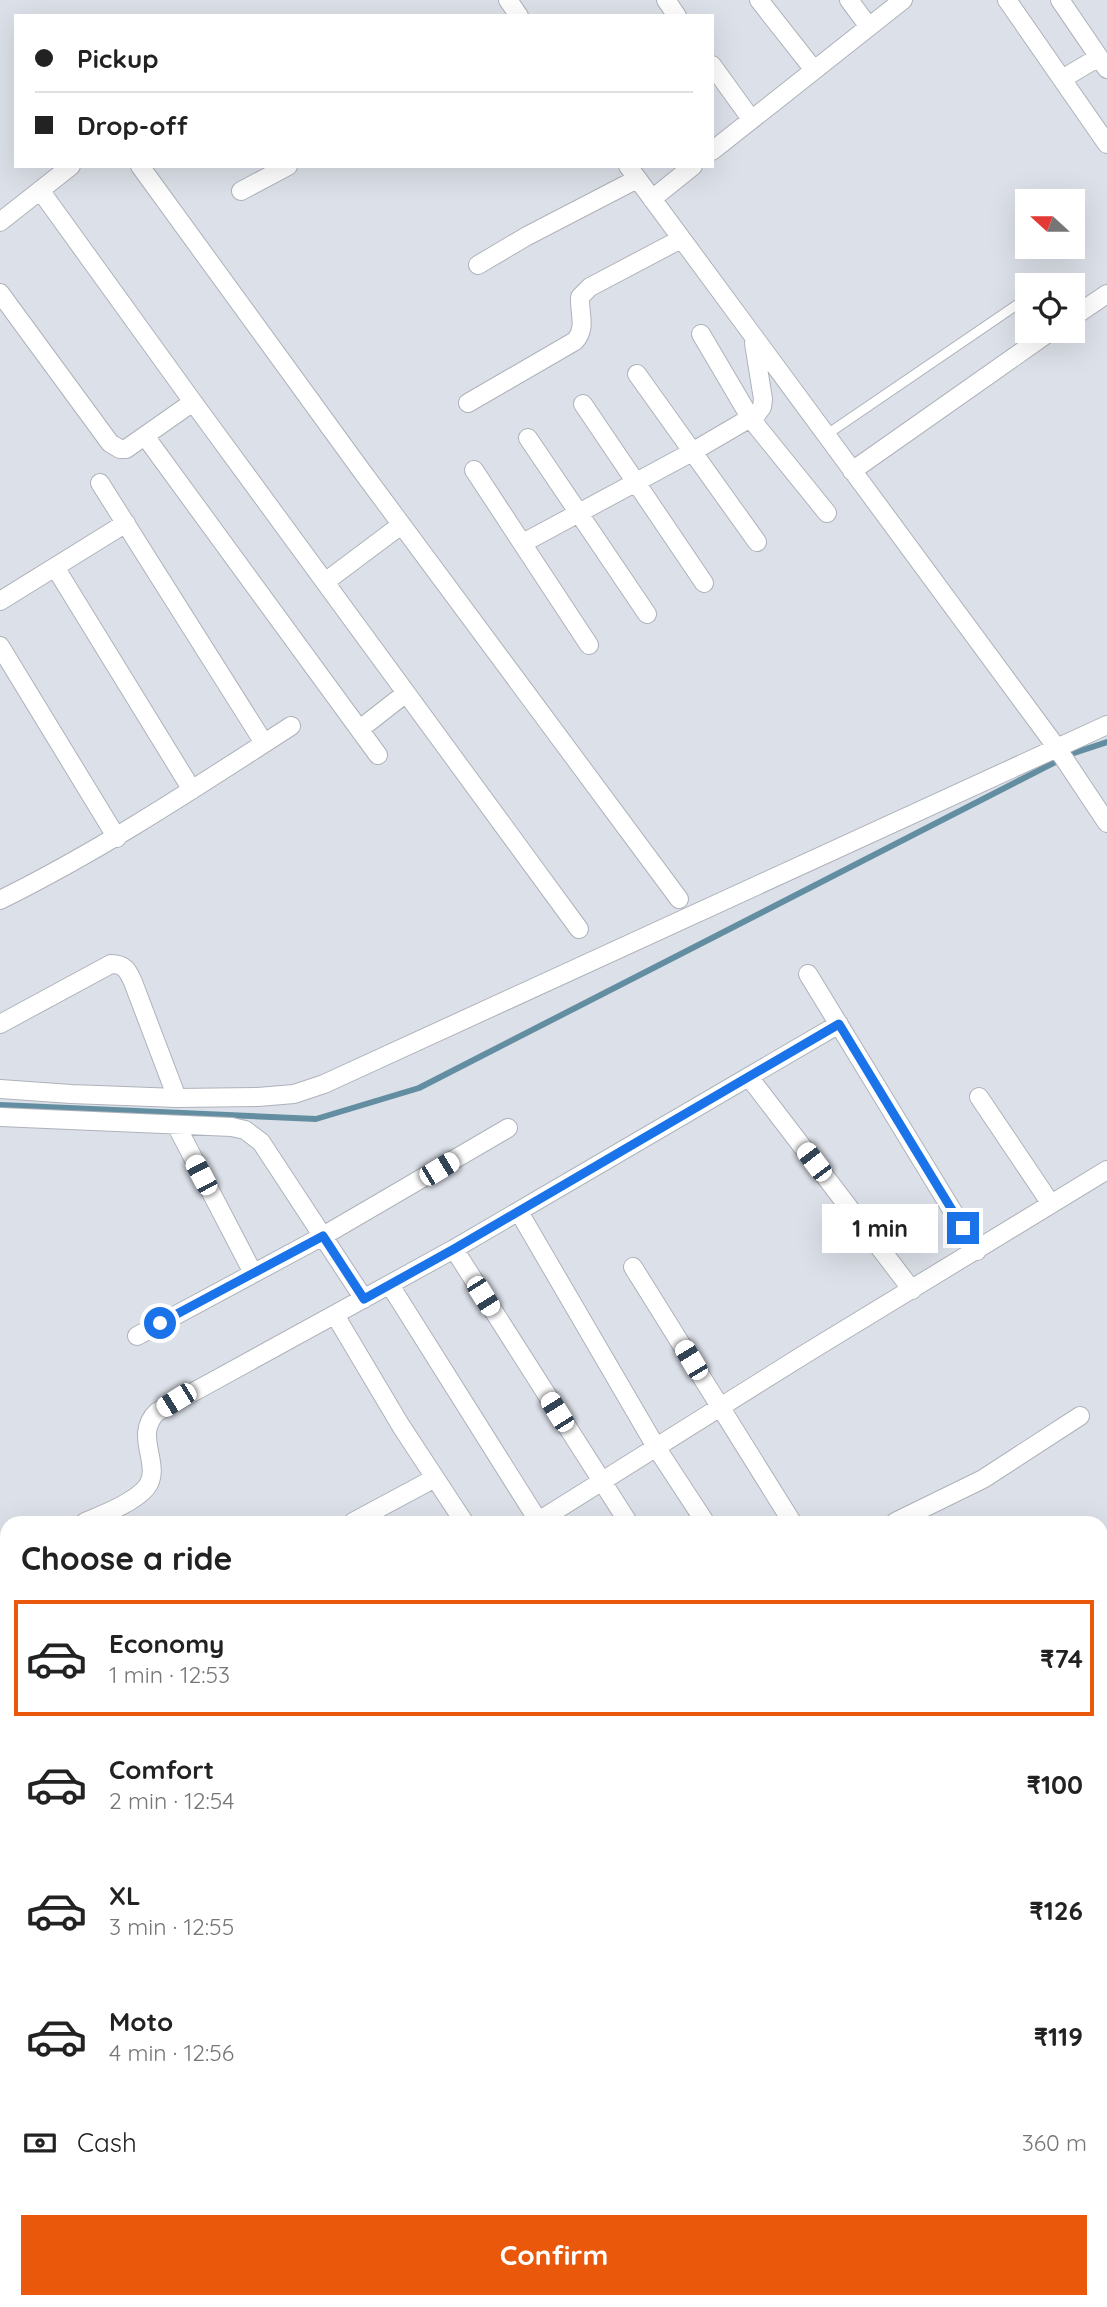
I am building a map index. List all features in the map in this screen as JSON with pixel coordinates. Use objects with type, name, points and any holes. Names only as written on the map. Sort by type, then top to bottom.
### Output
[{"type":"street","points":[[759,0],[814,70]]},
{"type":"street","points":[[849,0],[869,27]]},
{"type":"street","points":[[714,149],[903,0]]},
{"type":"street","points":[[1007,0],[1107,144]]},
{"type":"street","points":[[1060,0],[1103,63],[1062,79]]},
{"type":"street","points":[[714,68],[751,119]]},
{"type":"street","points":[[0,222],[68,168]]},
{"type":"street","points":[[141,168],[401,525],[679,899]]},
{"type":"street","points":[[241,191],[284,168]]},
{"type":"street","points":[[652,199],[691,168]]},
{"type":"street","points":[[478,265],[633,173],[1061,755],[1107,823]]},
{"type":"street","points":[[40,190],[579,929]]},
{"type":"street","points":[[468,403],[575,341],[581,332],[580,304],[583,292],[681,239]]},
{"type":"street","points":[[0,293],[110,443],[120,449],[127,449],[193,402]]},
{"type":"street","points":[[1085,309],[1107,294]]},
{"type":"street","points":[[701,334],[751,419],[827,513]]},
{"type":"street","points":[[523,543],[751,419],[762,407],[763,399],[754,340]]},
{"type":"street","points":[[852,471],[1034,343]]},
{"type":"street","points":[[638,374],[757,542]]},
{"type":"street","points":[[583,404],[704,583]]},
{"type":"street","points":[[145,436],[379,755]]},
{"type":"street","points":[[528,438],[647,614]]},
{"type":"street","points":[[474,470],[589,645]]},
{"type":"street","points":[[100,483],[264,743]]},
{"type":"street","points":[[0,601],[126,523]]},
{"type":"street","points":[[325,582],[401,525]]},
{"type":"street","points":[[55,567],[192,790]]},
{"type":"street","points":[[0,646],[117,838]]},
{"type":"street","points":[[360,729],[406,693]]},
{"type":"street","points":[[0,1089],[177,1098],[294,1094],[324,1084],[1061,755],[1107,725]]},
{"type":"street","points":[[0,900],[117,838],[291,726]]},
{"type":"street","points":[[0,1024],[111,964],[119,964],[127,968],[177,1098]]},
{"type":"street","points":[[808,974],[977,1251]]},
{"type":"street","points":[[97,1516],[147,1487],[152,1475],[146,1440],[147,1428],[151,1417],[157,1412],[454,1249],[839,1024]]},
{"type":"street","points":[[750,1077],[912,1290]]},
{"type":"street","points":[[979,1097],[1051,1204]]},
{"type":"street","points":[[0,1117],[232,1127],[245,1130],[254,1135],[364,1299]]},
{"type":"street","points":[[176,1125],[253,1273]]},
{"type":"street","points":[[137,1336],[323,1236],[508,1128]]},
{"type":"street","points":[[547,1516],[1107,1170]]},
{"type":"street","points":[[519,1212],[656,1447],[701,1516]]},
{"type":"street","points":[[454,1249],[624,1516]]},
{"type":"street","points":[[633,1267],[788,1516]]},
{"type":"street","points":[[390,1285],[534,1516]]},
{"type":"street","points":[[335,1315],[460,1516]]},
{"type":"street","points":[[907,1516],[984,1479],[1080,1416]]},
{"type":"street","points":[[364,1516],[435,1478]]},
{"type":"lane","points":[[826,435],[1015,306]]},
{"type":"waterway","points":[[0,1105],[316,1119],[419,1088],[1071,754],[1107,742]]},
{"type":"route","points":[[160,1323],[323,1236],[364,1299],[839,1024],[963,1228]]}]
